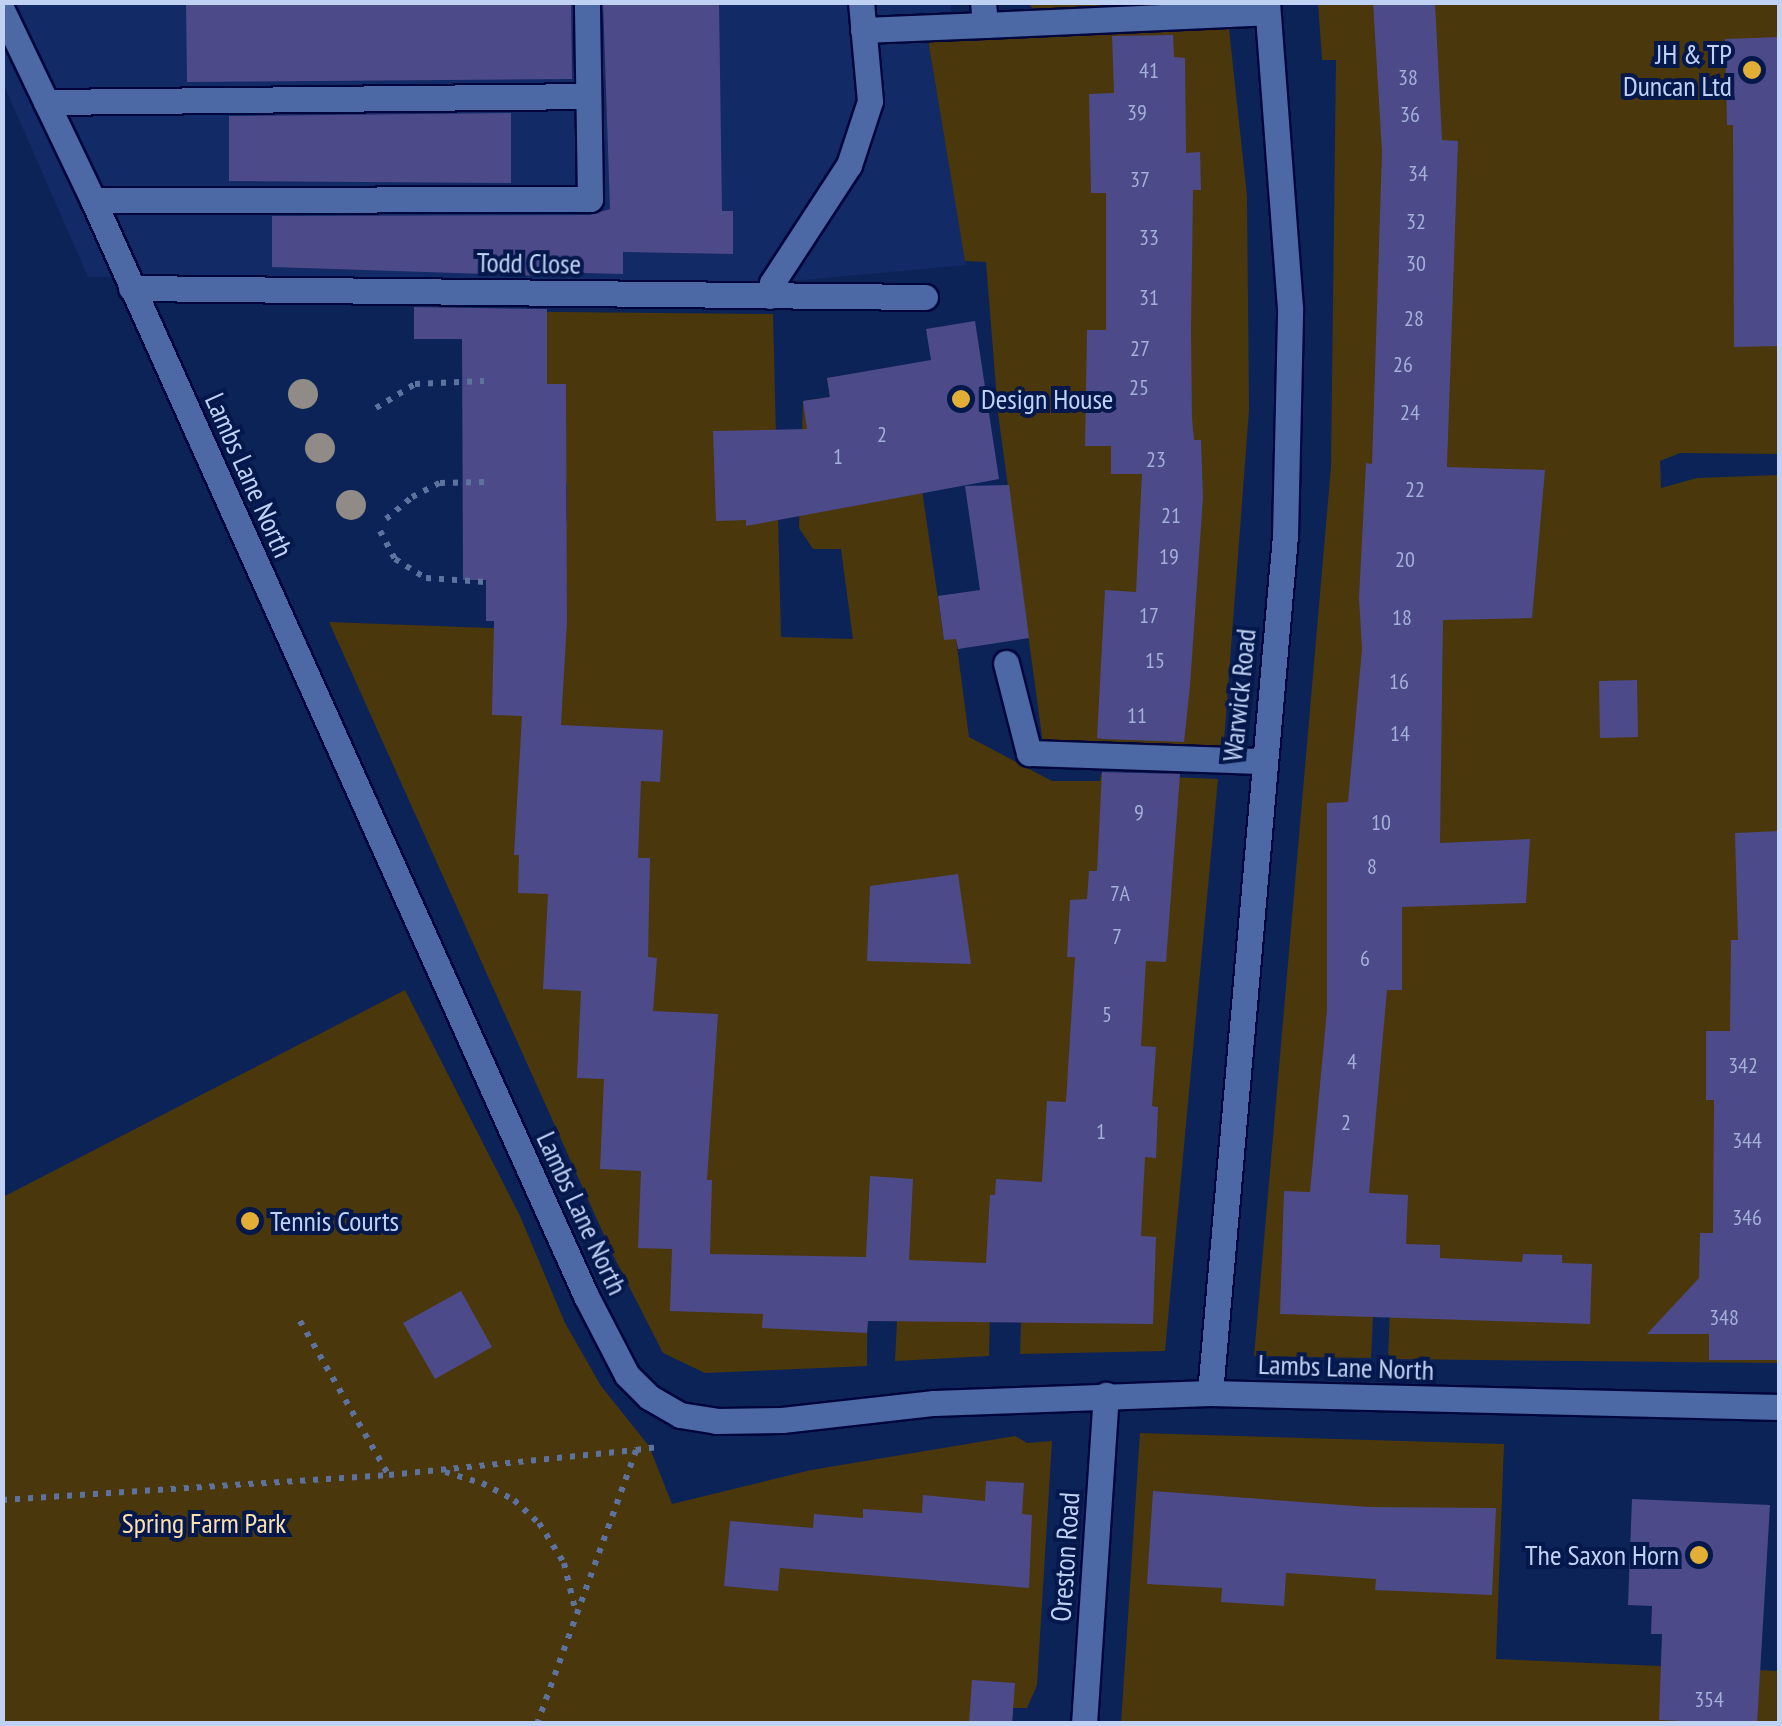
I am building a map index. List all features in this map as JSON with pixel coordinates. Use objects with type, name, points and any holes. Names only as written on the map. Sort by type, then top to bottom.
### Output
[{"type":"street","points":[[93,200],[590,199],[587,2]]},
{"type":"street","points":[[770,296],[772,282],[849,166],[870,101],[861,2]]},
{"type":"street","points":[[864,30],[984,14],[1267,7]]},
{"type":"street","name":"Warwick Road","points":[[1210,1393],[1262,762],[1285,536],[1290,308],[1267,7]]},
{"type":"street","name":"Lambs Lane North","points":[[2,10],[93,200],[578,1278],[626,1375],[648,1398],[680,1415],[716,1421],[1106,1395],[1210,1393],[1780,1407]]},
{"type":"street","points":[[46,102],[588,96]]},
{"type":"street","name":"Todd Close","points":[[132,288],[926,297]]},
{"type":"street","points":[[1006,663],[1029,753],[1262,762]]},
{"type":"street","name":"Oreston Road","points":[[1084,1724],[1106,1395]]},
{"type":"path","points":[[376,408],[416,384],[484,380]]},
{"type":"path","points":[[386,519],[412,498],[440,483],[486,482]]},
{"type":"path","points":[[380,532],[396,559],[426,578],[486,582]]},
{"type":"path","points":[[300,1320],[389,1475]]},
{"type":"path","points":[[2,1500],[389,1475],[664,1448]]},
{"type":"path","points":[[537,1724],[636,1450]]},
{"type":"path","points":[[440,1470],[482,1483],[514,1500],[539,1523],[564,1563],[576,1619]]},
{"type":"shaded area","points":[[2,3],[951,3],[952,38],[928,41],[966,265],[758,284],[88,277],[3,83]]},
{"type":"green space","points":[[1027,3],[1176,3],[1036,11]]},
{"type":"green space","points":[[1318,3],[1779,3],[1779,454],[1680,453],[1660,461],[1661,488],[1697,478],[1779,475],[1779,1363],[1388,1359],[1392,1256],[1376,1256],[1371,1358],[1254,1356],[1331,467],[1336,60],[1322,60]]},
{"type":"green space","points":[[1229,29],[1247,196],[1249,410],[1223,754],[1043,744],[998,413],[986,262],[965,261],[928,40]]},
{"type":"green space","points":[[467,311],[773,314],[781,637],[853,639],[841,549],[813,549],[799,528],[803,401],[830,397],[827,378],[867,372],[907,389],[944,639],[956,639],[969,737],[1052,781],[1100,781],[1101,774],[1218,779],[1165,1351],[1020,1354],[1023,1259],[991,1263],[989,1356],[895,1361],[900,1260],[868,1237],[867,1366],[705,1373],[663,1353],[612,1253],[329,622],[518,629],[518,621],[567,621],[567,585],[548,585],[567,520],[567,484],[548,484],[565,420],[566,385],[547,384]]},
{"type":"green space","name":"Spring Farm Park","points":[[405,990],[520,1216],[565,1323],[601,1386],[649,1446],[672,1504],[811,1470],[1015,1436],[1027,1443],[1052,1441],[1037,1685],[1027,1708],[1013,1708],[1012,1723],[3,1724],[3,1197]]},
{"type":"green space","points":[[1140,1433],[1504,1444],[1496,1659],[1779,1671],[1779,1723],[1121,1724]]},
{"type":"building","points":[[186,2],[571,2],[572,79],[187,82]]},
{"type":"building","points":[[603,2],[719,2],[722,211],[733,211],[733,254],[623,252],[623,274],[547,272],[547,276],[272,267],[272,216],[590,215],[610,209]]},
{"type":"building","points":[[1373,2],[1435,2],[1442,140],[1458,141],[1447,467],[1545,470],[1532,618],[1443,620],[1440,843],[1530,839],[1526,903],[1402,907],[1402,990],[1387,990],[1369,1193],[1408,1195],[1406,1244],[1440,1245],[1440,1258],[1522,1262],[1523,1254],[1562,1255],[1562,1263],[1592,1264],[1590,1324],[1280,1314],[1284,1191],[1310,1192],[1327,1010],[1327,803],[1348,802],[1362,649],[1359,598],[1366,463],[1372,464],[1382,152]]},
{"type":"building","points":[[1173,35],[1174,57],[1185,58],[1186,153],[1200,152],[1201,190],[1193,190],[1191,330],[1192,418],[1194,440],[1201,440],[1203,497],[1190,686],[1184,742],[1103,739],[1097,738],[1105,590],[1136,592],[1142,474],[1111,474],[1111,446],[1085,446],[1087,330],[1106,330],[1106,193],[1091,193],[1089,94],[1114,93],[1112,36]]},
{"type":"building","points":[[1780,37],[1780,346],[1734,347],[1733,125],[1727,125],[1725,39]]},
{"type":"building","points":[[511,113],[511,183],[229,181],[229,116]]},
{"type":"building","points":[[414,307],[547,309],[547,384],[566,384],[567,621],[561,725],[663,730],[660,782],[641,781],[638,858],[650,858],[648,957],[657,958],[653,1011],[718,1014],[707,1180],[712,1180],[710,1254],[866,1257],[870,1176],[913,1179],[909,1260],[986,1263],[990,1195],[995,1195],[996,1179],[1042,1182],[1047,1101],[1066,1102],[1075,957],[1067,957],[1070,900],[1087,899],[1089,871],[1097,871],[1102,772],[1180,774],[1166,962],[1146,961],[1141,1046],[1156,1047],[1152,1106],[1158,1107],[1156,1158],[1145,1157],[1141,1236],[1156,1237],[1153,1324],[868,1321],[867,1333],[762,1328],[763,1314],[670,1311],[672,1249],[638,1248],[641,1171],[600,1169],[604,1079],[577,1078],[581,991],[543,989],[548,894],[518,893],[519,855],[514,855],[522,716],[492,715],[494,621],[486,621],[486,580],[463,580],[462,339],[414,339]]},
{"type":"building","points":[[975,321],[999,479],[746,526],[746,520],[716,521],[713,431],[807,429],[803,401],[830,397],[827,378],[931,360],[926,329]]},
{"type":"building","points":[[1009,485],[1029,638],[958,649],[956,639],[944,640],[938,596],[980,590],[965,486]]},
{"type":"building","points":[[1637,680],[1638,737],[1600,738],[1599,681]]},
{"type":"building","points":[[1780,831],[1780,1360],[1709,1360],[1709,1334],[1647,1334],[1699,1278],[1700,1233],[1713,1233],[1714,1100],[1706,1100],[1706,1031],[1730,1031],[1731,940],[1738,940],[1735,833]]},
{"type":"building","points":[[958,874],[971,964],[867,961],[870,886]]},
{"type":"building","points":[[461,1291],[492,1347],[435,1379],[403,1323]]},
{"type":"building","points":[[986,1481],[1024,1483],[1022,1514],[1032,1515],[1029,1588],[780,1568],[778,1591],[724,1586],[730,1521],[813,1528],[814,1514],[863,1518],[863,1509],[922,1513],[923,1495],[985,1501]]},
{"type":"building","points":[[1153,1491],[1369,1507],[1496,1508],[1492,1595],[1375,1590],[1376,1579],[1286,1573],[1284,1606],[1221,1602],[1222,1588],[1147,1584]]},
{"type":"building","name":"The Saxon Horn","points":[[1632,1499],[1770,1505],[1757,1724],[1659,1720],[1662,1634],[1651,1634],[1652,1606],[1628,1605]]},
{"type":"building","points":[[972,1680],[1015,1683],[1012,1724],[969,1724]]},
{"type":"place","name":"JH & TP Duncan Ltd","points":[[1752,70]]},
{"type":"place","name":"Design House","points":[[961,399]]},
{"type":"place","name":"Tennis Courts","points":[[250,1221]]},
{"type":"place","name":"The Saxon Horn","points":[[1699,1555]]}]
